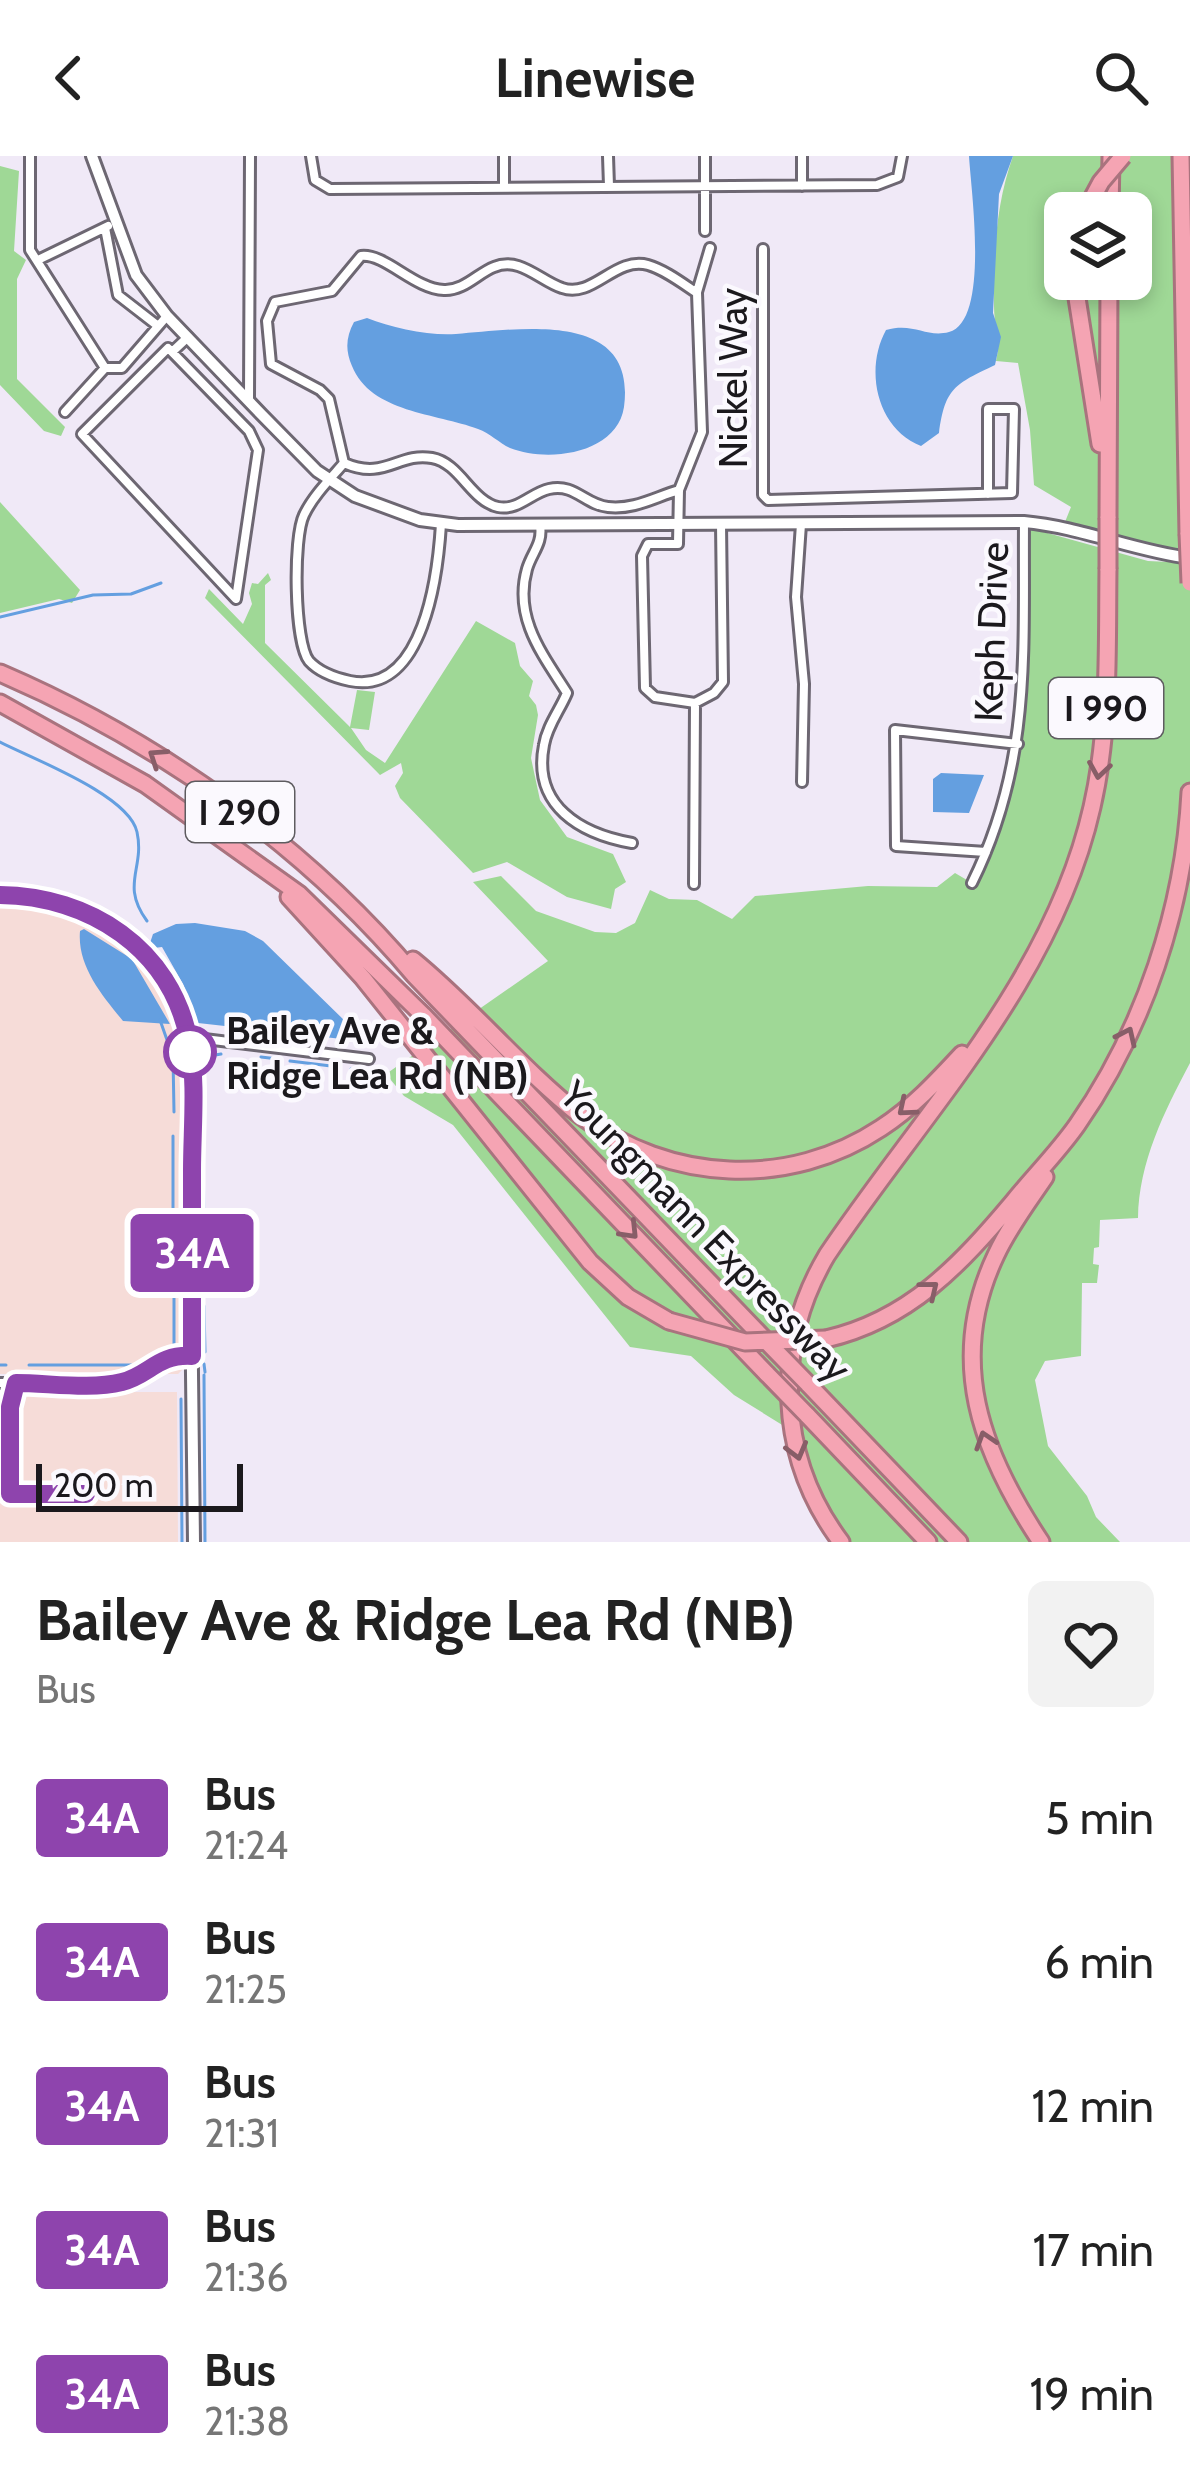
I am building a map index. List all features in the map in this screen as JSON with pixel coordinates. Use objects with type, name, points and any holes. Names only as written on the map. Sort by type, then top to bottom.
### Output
[{"type":"highway","points":[[1110,192],[1111,156]]},
{"type":"highway","points":[[1096,192],[1123,156]]},
{"type":"highway","points":[[1181,156],[1190,587]]},
{"type":"highway","points":[[1078,300],[1108,509]]},
{"type":"highway","name":"I 990","points":[[989,1026],[1054,919],[1092,810],[1105,725],[1109,300]]},
{"type":"highway","points":[[1185,409],[1190,382]]},
{"type":"highway","points":[[0,663],[65,695],[84,711]]},
{"type":"highway","name":"Youngmann Expressway","points":[[0,673],[84,711],[250,820],[380,934],[414,975],[959,1542]]},
{"type":"highway","name":"Youngmann Expressway","points":[[0,704],[145,784],[312,906],[386,977],[928,1542]]},
{"type":"highway","points":[[1041,1542],[989,1453],[976,1405],[973,1342],[979,1305],[994,1259],[1121,1049],[1163,944],[1182,872],[1190,792]]},
{"type":"highway","points":[[281,884],[363,978],[590,1262],[628,1297],[668,1321],[745,1342],[826,1339],[877,1322],[931,1290],[1068,1137]]},
{"type":"highway","points":[[380,934],[584,1117],[637,1149],[697,1168],[786,1167],[857,1143],[909,1107],[989,1026]]},
{"type":"highway","points":[[842,1542],[811,1493],[794,1444],[789,1393],[796,1330],[827,1256],[989,1026]]},
{"type":"street","points":[[30,156],[30,250],[40,259],[105,368]]},
{"type":"street","points":[[92,156],[110,226],[118,295],[188,338],[329,481],[386,510],[441,524],[1024,522],[1190,558]]},
{"type":"street","points":[[249,402],[250,156]]},
{"type":"street","points":[[311,156],[315,180],[330,189],[888,184],[900,172],[902,156]]},
{"type":"street","points":[[504,156],[505,188]]},
{"type":"street","points":[[608,156],[609,186]]},
{"type":"street","points":[[705,156],[705,230]]},
{"type":"street","points":[[802,156],[802,186]]},
{"type":"street","points":[[40,259],[110,226]]},
{"type":"street","points":[[110,226],[163,321]]},
{"type":"street","points":[[710,248],[697,292],[702,433],[679,490],[678,544],[649,544],[642,556],[645,688],[655,697],[695,703],[723,682],[721,523]]},
{"type":"street","name":"Nickel Way","points":[[763,249],[764,495],[768,500],[988,494]]},
{"type":"street","points":[[344,464],[329,399],[271,364],[268,321],[270,305],[275,302],[324,295],[340,286],[365,254],[420,284],[444,290],[458,288],[495,266],[517,265],[568,290],[585,287],[620,266],[647,265],[697,292]]},
{"type":"street","points":[[65,412],[105,368],[122,368],[163,321]]},
{"type":"street","points":[[172,352],[188,338]]},
{"type":"street","points":[[168,348],[249,431],[258,450],[236,599],[82,434],[168,348]]},
{"type":"street","points":[[988,409],[1014,409],[1013,491],[988,494],[988,409]]},
{"type":"street","points":[[249,431],[262,415]]},
{"type":"street","points":[[344,464],[365,473],[428,457],[444,462],[498,507],[521,504],[554,487],[570,488],[610,508],[650,502],[679,490]]},
{"type":"street","points":[[344,464],[304,515],[298,545],[300,636],[308,659],[327,674],[356,682],[380,679],[397,670],[433,599],[441,524]]},
{"type":"street","points":[[801,522],[796,597],[804,684],[802,782]]},
{"type":"street","name":"Keph Drive","points":[[972,883],[986,853],[1018,744],[1024,684],[1024,522]]},
{"type":"street","points":[[540,525],[540,545],[525,575],[526,616],[535,644],[567,693],[543,746],[544,771],[564,816],[580,829],[632,843]]},
{"type":"street","points":[[694,884],[695,703]]},
{"type":"street","name":"Keph Drive","points":[[986,853],[896,846],[895,730],[1018,744]]},
{"type":"street","points":[[0,895],[61,902],[118,929],[164,980],[188,1037],[194,1542]]},
{"type":"street","points":[[188,1037],[369,1059]]},
{"type":"street","points":[[0,1383],[111,1384],[127,1381],[167,1358],[192,1356]]},
{"type":"shaded area","points":[[0,903],[54,908],[107,931],[139,959],[175,1018],[181,1064],[183,1369],[178,1374],[0,1374]]},
{"type":"shaded area","points":[[0,1392],[177,1392],[178,1542],[0,1542]]},
{"type":"green space","points":[[1013,156],[1190,156],[1190,551],[1131,542],[1065,522],[1071,507],[1034,485],[1018,363],[996,361],[999,211]]},
{"type":"green space","points":[[0,166],[19,171],[14,251],[26,260],[17,279],[17,379],[65,427],[61,436],[44,431],[0,385]]},
{"type":"green space","points":[[0,502],[80,590],[72,603],[59,599],[0,613]]},
{"type":"green space","points":[[1033,529],[1148,561],[1190,563],[1190,1063],[1148,1157],[1138,1218],[1100,1220],[1093,1264],[1099,1265],[1097,1283],[1082,1283],[1081,1356],[1045,1361],[1035,1380],[1048,1446],[1087,1496],[1096,1517],[1120,1542],[841,1542],[792,1431],[734,1395],[691,1356],[630,1347],[453,1125],[404,1096],[386,1074],[548,961],[473,882],[501,876],[536,911],[595,932],[616,933],[635,923],[650,890],[669,899],[697,900],[732,919],[755,896],[868,886],[937,887],[955,873],[972,883],[1018,744],[1024,536]]},
{"type":"green space","points":[[268,573],[265,643],[350,727],[357,690],[375,692],[369,730],[351,728],[366,750],[385,763],[476,621],[515,643],[520,666],[533,681],[529,696],[538,715],[531,758],[540,800],[567,837],[613,854],[626,882],[615,889],[611,909],[567,897],[507,862],[473,873],[400,798],[395,786],[403,773],[401,763],[380,775],[205,598],[209,589],[243,624],[252,604],[252,583],[258,584]]},
{"type":"water","points":[[969,156],[1013,156],[999,194],[993,313],[1001,337],[995,365],[954,389],[939,433],[921,446],[906,438],[885,412],[876,363],[886,330],[941,333],[962,323],[974,281]]},
{"type":"water","points":[[367,318],[434,334],[541,329],[594,340],[612,354],[623,376],[624,407],[619,423],[595,445],[543,455],[510,448],[478,429],[389,402],[361,382],[348,354],[354,322]]},
{"type":"water","points":[[941,773],[984,775],[969,813],[933,812],[933,779]]},
{"type":"water","points":[[176,924],[245,931],[263,941],[347,1023],[351,1040],[198,1023],[162,947],[150,943],[153,934]]},
{"type":"water","points":[[84,929],[132,959],[170,1024],[123,1021],[87,968],[80,944]]},
{"type":"waterway","points":[[0,617],[93,595],[131,594],[161,583]]},
{"type":"waterway","points":[[0,742],[99,792],[130,818],[139,845],[135,897],[147,921]]},
{"type":"waterway","points":[[160,1020],[173,1057],[174,1112]]},
{"type":"waterway","points":[[204,1223],[202,1073],[204,1057],[221,1054]]},
{"type":"waterway","points":[[261,1057],[278,1059]]},
{"type":"waterway","points":[[290,1061],[331,1066]]},
{"type":"waterway","points":[[351,1069],[363,1071]]},
{"type":"waterway","points":[[173,1136],[173,1224]]},
{"type":"waterway","points":[[204,1294],[205,1243]]},
{"type":"waterway","points":[[174,1248],[174,1348]]},
{"type":"waterway","points":[[204,1306],[205,1352]]},
{"type":"waterway","points":[[168,1364],[169,1368]]},
{"type":"waterway","points":[[204,1364],[205,1372]]},
{"type":"waterway","points":[[0,1365],[6,1365]]},
{"type":"waterway","points":[[29,1365],[132,1365]]},
{"type":"waterway","points":[[204,1375],[205,1542]]},
{"type":"waterway","points":[[181,1399],[182,1542]]},
{"type":"bus line","name":"34A","points":[[0,895],[61,902],[118,929],[164,980],[188,1037],[192,1356],[157,1361],[127,1381],[111,1384],[16,1383],[10,1407],[10,1494],[86,1494]]},
{"type":"place","name":"Bailey Ave & Ridge Lea Rd (NB)","points":[[190,1052]]}]
